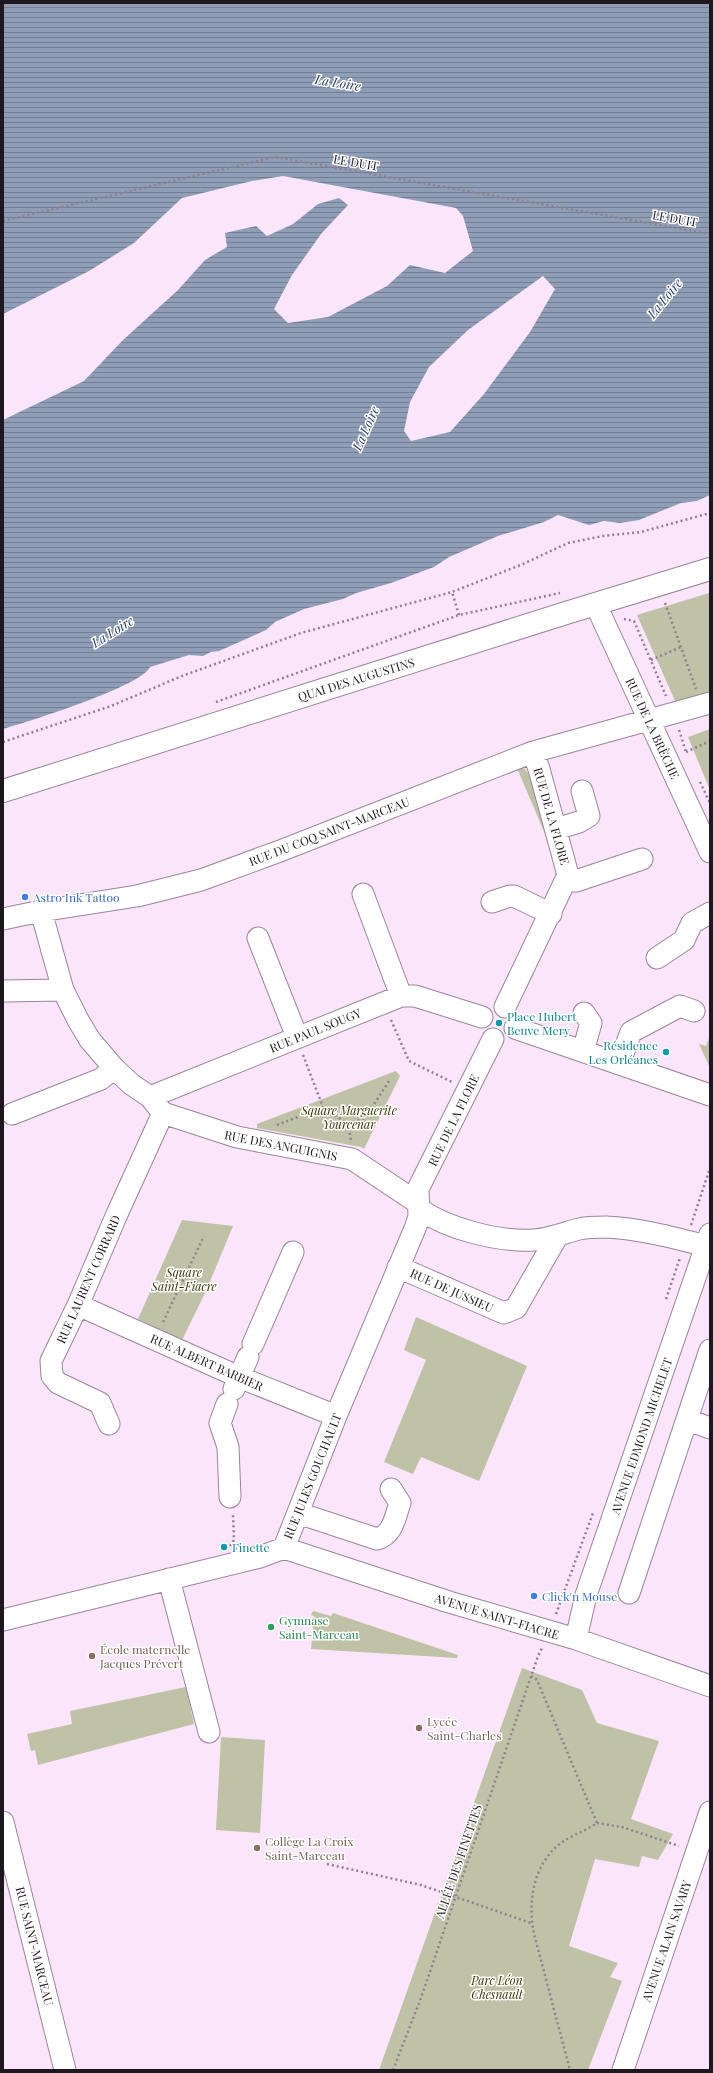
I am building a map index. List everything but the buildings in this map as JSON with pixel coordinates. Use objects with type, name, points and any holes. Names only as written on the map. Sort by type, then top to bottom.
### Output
[{"type":"main road","name":"QUAI DES AUGUSTINS","points":[[3,791],[188,726],[596,605],[615,593],[710,569]]},
{"type":"street","name":"RUE DE LA BRÈCHE","points":[[596,605],[710,852]]},
{"type":"street","name":"RUE DU COQ SAINT-MARCEAU","points":[[3,919],[41,911],[137,896],[201,880],[280,851],[533,752],[706,705]]},
{"type":"street","name":"RUE DE LA FLORE","points":[[505,1007],[566,880],[568,870],[533,752]]},
{"type":"street","points":[[556,829],[579,822],[589,816],[582,791]]},
{"type":"street","name":"RUE DE LA FLORE","points":[[566,880],[576,881],[642,859]]},
{"type":"street","points":[[363,894],[393,999]]},
{"type":"street","points":[[492,902],[514,896],[550,914]]},
{"type":"street","name":"RUE DES ANGUIGNIS","points":[[41,911],[63,990],[90,1040],[114,1068],[131,1084],[150,1097],[164,1113],[213,1130],[262,1143],[352,1159],[418,1206],[428,1215],[459,1228],[495,1236],[535,1240],[580,1229],[607,1227],[709,1243]]},
{"type":"street","points":[[657,958],[684,940],[692,923],[710,914]]},
{"type":"street","points":[[258,938],[297,1037]]},
{"type":"street","points":[[3,991],[63,990]]},
{"type":"street","name":"RUE PAUL SOUGY","points":[[150,1097],[393,999],[415,996],[482,1017]]},
{"type":"street","points":[[494,1006],[505,1007],[515,1018],[514,1028],[504,1039],[493,1039],[488,1036],[482,1028],[482,1017],[485,1012],[494,1006]]},
{"type":"street","points":[[618,1064],[631,1032],[680,1006],[694,1011]]},
{"type":"street","points":[[582,1051],[591,1023],[584,1013]]},
{"type":"street","points":[[514,1028],[710,1096]]},
{"type":"street","name":"RUE DE LA FLORE","points":[[418,1206],[418,1189],[493,1039]]},
{"type":"street","points":[[12,1114],[101,1079],[114,1068]]},
{"type":"street","name":"RUE LAURENT CORRARD","points":[[109,1424],[100,1403],[58,1383],[52,1376],[51,1361],[78,1305],[117,1214],[164,1113]]},
{"type":"street","name":"RUE JULES GOUCHAULT","points":[[3,1620],[260,1556],[284,1548],[336,1416],[416,1226],[418,1206]]},
{"type":"street","name":"RUE DE JUSSIEU","points":[[398,1267],[504,1313],[509,1312],[516,1308],[558,1235]]},
{"type":"street","name":"AVENUE EDMOND MICHELET","points":[[576,1639],[586,1595],[709,1243]]},
{"type":"street","points":[[230,1497],[228,1447],[220,1423],[293,1252]]},
{"type":"street","name":"RUE ALBERT BARBIER","points":[[78,1305],[155,1339],[233,1391],[336,1416]]},
{"type":"street","points":[[629,1593],[708,1362]]},
{"type":"street","points":[[688,1420],[710,1428]]},
{"type":"street","points":[[298,1513],[377,1539],[384,1537],[390,1531],[400,1503],[391,1489]]},
{"type":"street","name":"AVENUE SAINT-FIACRE","points":[[284,1548],[449,1602],[576,1639],[710,1686]]},
{"type":"street","points":[[169,1579],[209,1732]]},
{"type":"street","name":"AVENUE ALAIN SAVARY","points":[[623,2070],[710,1812]]},
{"type":"street","name":"RUE SAINT-MARCEAU","points":[[3,1822],[65,2070]]},
{"type":"path","name":"LE DUIT","points":[[3,221],[275,157],[710,234]]},
{"type":"path","points":[[3,742],[111,706],[182,676],[301,633],[452,592],[523,564],[568,543],[603,536],[642,532],[710,513]]},
{"type":"path","points":[[452,592],[459,615]]},
{"type":"path","points":[[213,703],[459,615],[566,592]]},
{"type":"path","points":[[665,602],[681,647],[706,705]]},
{"type":"path","points":[[624,619],[634,621],[668,700]]},
{"type":"path","points":[[651,660],[681,647]]},
{"type":"path","name":"RUE DE LA BRÈCHE","points":[[677,724],[689,758]]},
{"type":"path","points":[[686,752],[710,741]]},
{"type":"path","name":"RUE DE LA BRÈCHE","points":[[698,778],[710,803]]},
{"type":"path","points":[[393,999],[409,1061],[467,1090]]},
{"type":"path","points":[[297,1037],[323,1107],[348,1124],[365,1118],[389,1081]]},
{"type":"path","points":[[262,1143],[263,1130],[323,1107]]},
{"type":"path","points":[[689,1230],[710,1168]]},
{"type":"path","points":[[155,1339],[204,1236]]},
{"type":"path","points":[[230,1497],[233,1500],[234,1540],[230,1545],[231,1551]]},
{"type":"path","name":"ALLÉE DES FINETTES","points":[[394,2070],[421,1998],[538,1656]]},
{"type":"path","points":[[531,1676],[537,1680],[597,1824]]},
{"type":"path","points":[[570,2070],[532,1923],[530,1902],[541,1866],[555,1848],[571,1837],[597,1824],[622,1827],[696,1852]]},
{"type":"path","points":[[327,1864],[421,1886],[532,1923]]},
{"type":"green space","points":[[709,593],[710,693],[676,703],[637,615]]},
{"type":"green space","points":[[710,729],[710,790],[688,737]]},
{"type":"green space","points":[[523,767],[529,774],[548,841],[517,768]]},
{"type":"green space","points":[[710,1036],[710,1068],[699,1044],[706,1046]]},
{"type":"green space","name":"Square Marguerite Yourcenar","points":[[396,1071],[400,1076],[364,1149],[361,1147],[257,1128],[257,1124]]},
{"type":"green space","name":"Square Saint-Fiacre","points":[[182,1220],[233,1226],[206,1291],[182,1340],[138,1319]]},
{"type":"green space","points":[[416,1317],[527,1366],[479,1481],[421,1457],[413,1474],[384,1462],[426,1360],[404,1350]]},
{"type":"green space","points":[[313,1611],[331,1616],[333,1613],[458,1655],[457,1658],[311,1649],[314,1616],[311,1615]]},
{"type":"green space","name":"Parc Léon Chesnault","points":[[522,1668],[582,1690],[597,1723],[659,1741],[631,1819],[673,1834],[658,1860],[642,1856],[639,1867],[595,1859],[569,1946],[618,1963],[610,1977],[622,1981],[588,2070],[379,2070]]},
{"type":"green space","points":[[186,1687],[194,1724],[38,1765],[35,1750],[31,1751],[27,1734],[72,1724],[70,1711]]},
{"type":"green space","points":[[221,1737],[265,1740],[260,1833],[216,1830]]},
{"type":"water","name":"La Loire","points":[[3,3],[710,3],[710,495],[697,501],[681,503],[639,520],[620,523],[604,521],[589,525],[558,515],[544,522],[498,536],[449,557],[434,567],[391,583],[356,593],[343,599],[304,609],[275,622],[266,630],[219,651],[211,652],[203,656],[189,655],[150,667],[142,675],[107,693],[3,729],[3,420],[84,381],[123,340],[178,290],[205,260],[227,247],[225,233],[256,226],[267,236],[293,224],[318,204],[339,198],[348,205],[321,234],[292,275],[274,309],[288,323],[328,317],[387,286],[410,265],[445,273],[473,251],[463,216],[456,208],[283,176],[252,181],[182,198],[134,243],[89,271],[3,314]],"holes":[[[543,276],[555,289],[530,332],[484,394],[450,432],[411,441],[404,431],[410,402],[429,367],[468,330]]]},
{"type":"place","name":"Astro Ink Tattoo","points":[[25,897]]},
{"type":"place","name":"Place Hubert Beuve Mery","points":[[499,1023]]},
{"type":"place","name":"Résidence Les Orléanes","points":[[666,1052]]},
{"type":"place","name":"Finette","points":[[224,1547]]},
{"type":"place","name":"Click'n Mouse","points":[[534,1596]]},
{"type":"place","name":"Gymnase Saint-Marceau","points":[[271,1627]]},
{"type":"place","name":"École maternelle Jacques Prévert","points":[[92,1656]]},
{"type":"place","name":"Lycée Saint-Charles","points":[[419,1728]]},
{"type":"place","name":"Collège La Croix Saint-Marceau","points":[[257,1848]]}]
